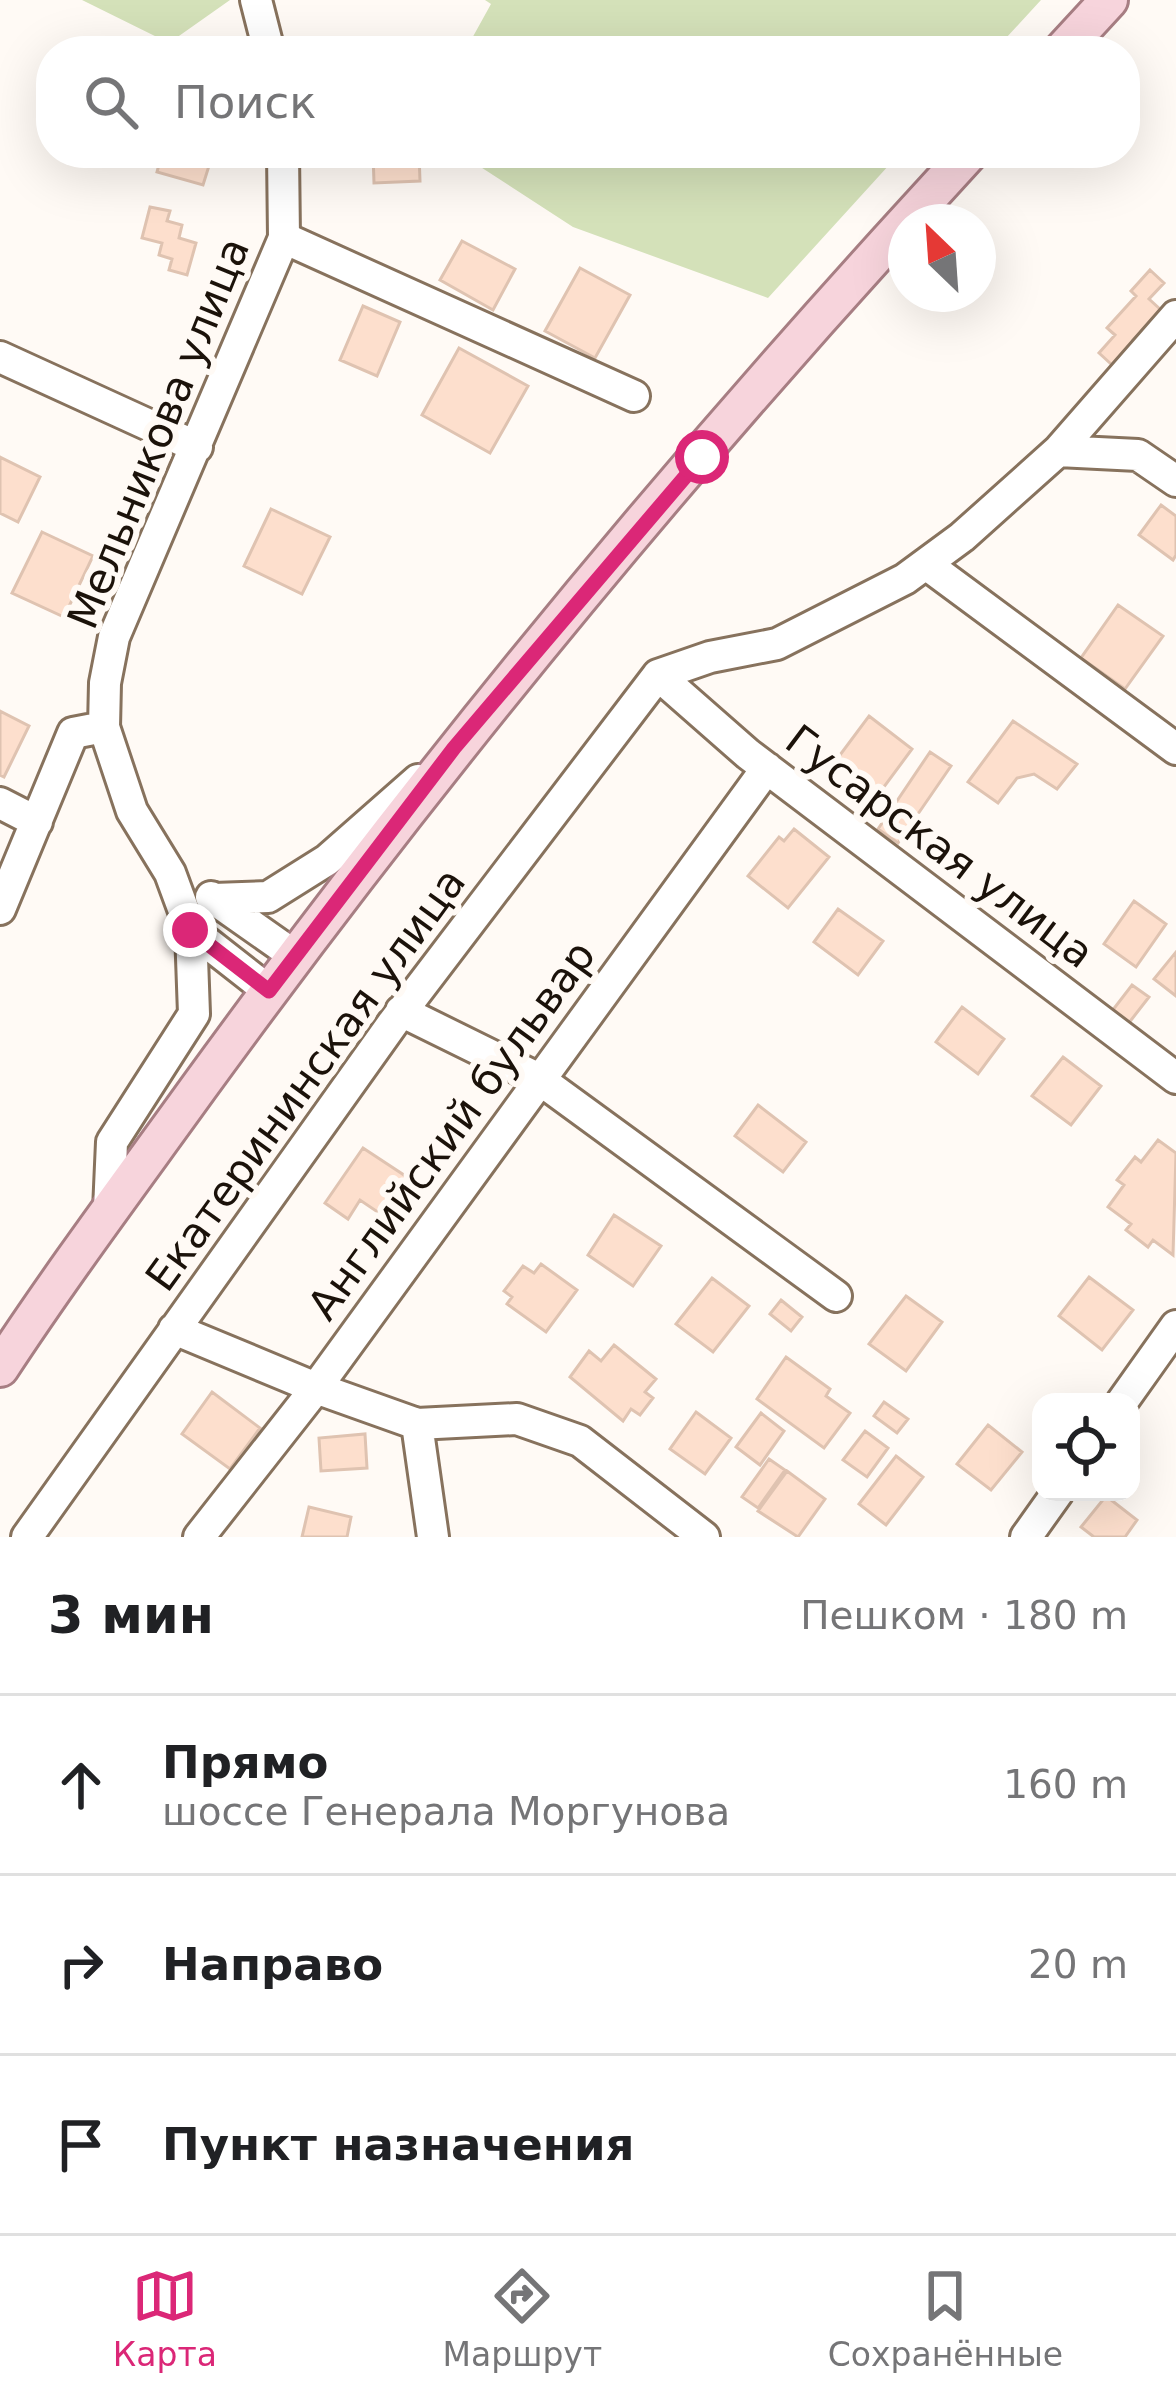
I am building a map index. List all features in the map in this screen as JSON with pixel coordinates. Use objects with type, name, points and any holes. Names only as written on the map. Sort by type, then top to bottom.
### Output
[{"type":"main road","points":[[1076,36],[1109,0]]},
{"type":"main road","points":[[922,204],[955,168]]},
{"type":"main road","points":[[0,1368],[269,991],[454,748],[888,242]]},
{"type":"street","points":[[256,0],[264,36]]},
{"type":"street","name":"Мельникова улица","points":[[110,1210],[112,1142],[194,1015],[190,930],[170,873],[133,811],[104,727],[105,683],[113,637],[284,238],[283,168]]},
{"type":"street","points":[[284,238],[634,396]]},
{"type":"street","points":[[658,676],[710,658],[777,644],[905,579],[962,537],[1058,451],[1176,316]]},
{"type":"street","points":[[0,357],[196,447]]},
{"type":"street","points":[[1058,451],[1138,455],[1176,481]]},
{"type":"street","points":[[926,564],[1176,749]]},
{"type":"street","name":"Гусарская улица","points":[[658,676],[767,768],[1176,1078]]},
{"type":"street","name":"Екатерининская улица","points":[[27,1537],[401,1011],[658,676]]},
{"type":"street","points":[[0,909],[73,733],[104,727]]},
{"type":"street","points":[[214,899],[268,896],[327,860],[454,748]]},
{"type":"street","name":"Английский бульвар","points":[[199,1537],[316,1388],[767,768]]},
{"type":"street","points":[[0,803],[37,821]]},
{"type":"street","points":[[170,873],[295,956]]},
{"type":"street","points":[[190,930],[269,991]]},
{"type":"street","points":[[401,1011],[539,1079],[836,1296]]},
{"type":"street","points":[[1128,1393],[1176,1326]]},
{"type":"street","points":[[174,1329],[416,1424],[517,1419],[580,1441],[704,1537]]},
{"type":"street","points":[[416,1424],[433,1537]]},
{"type":"street","points":[[1026,1537],[1052,1501]]},
{"type":"green space","points":[[82,0],[230,0],[179,36],[155,36]]},
{"type":"green space","points":[[485,0],[1041,0],[1008,36],[473,36],[491,4]]},
{"type":"green space","points":[[482,168],[886,168],[768,298],[573,227]]},
{"type":"building","points":[[158,168],[208,168],[203,185],[157,172]]},
{"type":"building","points":[[374,168],[420,168],[420,181],[374,183]]},
{"type":"building","points":[[150,207],[170,211],[167,221],[182,225],[179,238],[196,243],[187,275],[169,270],[172,259],[159,255],[162,243],[142,238]]},
{"type":"building","points":[[462,241],[515,269],[493,310],[440,280]]},
{"type":"building","points":[[580,268],[630,295],[595,358],[545,331]]},
{"type":"building","points":[[1150,270],[1164,283],[1149,299],[1161,310],[1133,340],[1145,351],[1123,375],[1099,353],[1115,335],[1107,328],[1136,296],[1131,291]]},
{"type":"building","points":[[363,306],[400,322],[377,376],[340,360]]},
{"type":"building","points":[[459,348],[528,386],[490,453],[422,415]]},
{"type":"building","points":[[0,457],[40,477],[18,522],[0,513]]},
{"type":"building","points":[[1161,505],[1176,516],[1173,560],[1139,535]]},
{"type":"building","points":[[271,509],[330,537],[302,594],[244,566]]},
{"type":"building","points":[[42,532],[93,556],[64,617],[12,593]]},
{"type":"building","points":[[1118,605],[1163,636],[1125,689],[1081,658]]},
{"type":"building","points":[[0,711],[29,726],[4,777],[0,775]]},
{"type":"building","points":[[869,716],[912,749],[878,795],[834,763]]},
{"type":"building","points":[[1013,721],[1077,764],[1057,789],[1034,774],[1017,778],[998,803],[968,782]]},
{"type":"building","points":[[930,752],[951,766],[898,843],[878,829]]},
{"type":"building","points":[[794,829],[829,857],[788,908],[748,876],[779,837],[784,841]]},
{"type":"building","points":[[1134,901],[1166,924],[1136,967],[1104,944]]},
{"type":"building","points":[[838,909],[883,941],[858,975],[814,942]]},
{"type":"building","points":[[1176,952],[1176,996],[1154,979]]},
{"type":"building","points":[[1132,985],[1149,997],[1128,1024],[1112,1011]]},
{"type":"building","points":[[962,1007],[1004,1039],[978,1074],[936,1042]]},
{"type":"building","points":[[1063,1057],[1101,1086],[1071,1125],[1032,1096]]},
{"type":"building","points":[[758,1105],[806,1142],[783,1172],[735,1136]]},
{"type":"building","points":[[1158,1140],[1176,1153],[1173,1255],[1153,1240],[1148,1247],[1126,1230],[1131,1224],[1108,1207],[1124,1185],[1117,1180],[1135,1157],[1141,1162]]},
{"type":"building","points":[[363,1148],[410,1179],[385,1217],[360,1200],[348,1219],[325,1203]]},
{"type":"building","points":[[614,1215],[661,1246],[633,1286],[588,1255]]},
{"type":"building","points":[[541,1264],[577,1290],[546,1332],[507,1304],[512,1297],[504,1291],[523,1266],[534,1273]]},
{"type":"building","points":[[1089,1277],[1133,1310],[1102,1350],[1059,1316]]},
{"type":"building","points":[[712,1278],[749,1306],[713,1352],[676,1324]]},
{"type":"building","points":[[906,1296],[942,1322],[906,1371],[869,1344]]},
{"type":"building","points":[[781,1300],[802,1317],[791,1331],[770,1314]]},
{"type":"building","points":[[614,1345],[656,1379],[645,1392],[653,1398],[640,1415],[631,1409],[623,1421],[570,1377],[589,1351],[601,1361]]},
{"type":"building","points":[[786,1357],[830,1389],[826,1396],[850,1413],[824,1448],[757,1399]]},
{"type":"building","points":[[212,1392],[260,1428],[230,1469],[182,1434]]},
{"type":"building","points":[[884,1402],[908,1419],[897,1433],[874,1416]]},
{"type":"building","points":[[696,1412],[731,1438],[705,1474],[670,1449]]},
{"type":"building","points":[[761,1413],[784,1431],[760,1465],[736,1447]]},
{"type":"building","points":[[988,1425],[1022,1452],[991,1490],[957,1464]]},
{"type":"building","points":[[865,1431],[888,1448],[867,1477],[843,1460]]},
{"type":"building","points":[[365,1434],[367,1468],[321,1471],[319,1438]]},
{"type":"building","points":[[896,1456],[923,1477],[886,1525],[859,1504]]},
{"type":"building","points":[[769,1459],[785,1470],[758,1508],[742,1497]]},
{"type":"building","points":[[787,1471],[825,1499],[798,1537],[758,1511]]},
{"type":"building","points":[[1102,1501],[1112,1501],[1137,1520],[1125,1537],[1094,1537],[1081,1527]]},
{"type":"building","points":[[309,1507],[351,1517],[347,1537],[302,1537]]},
{"type":"route","points":[[190,930],[269,991],[454,748],[702,457]]}]
